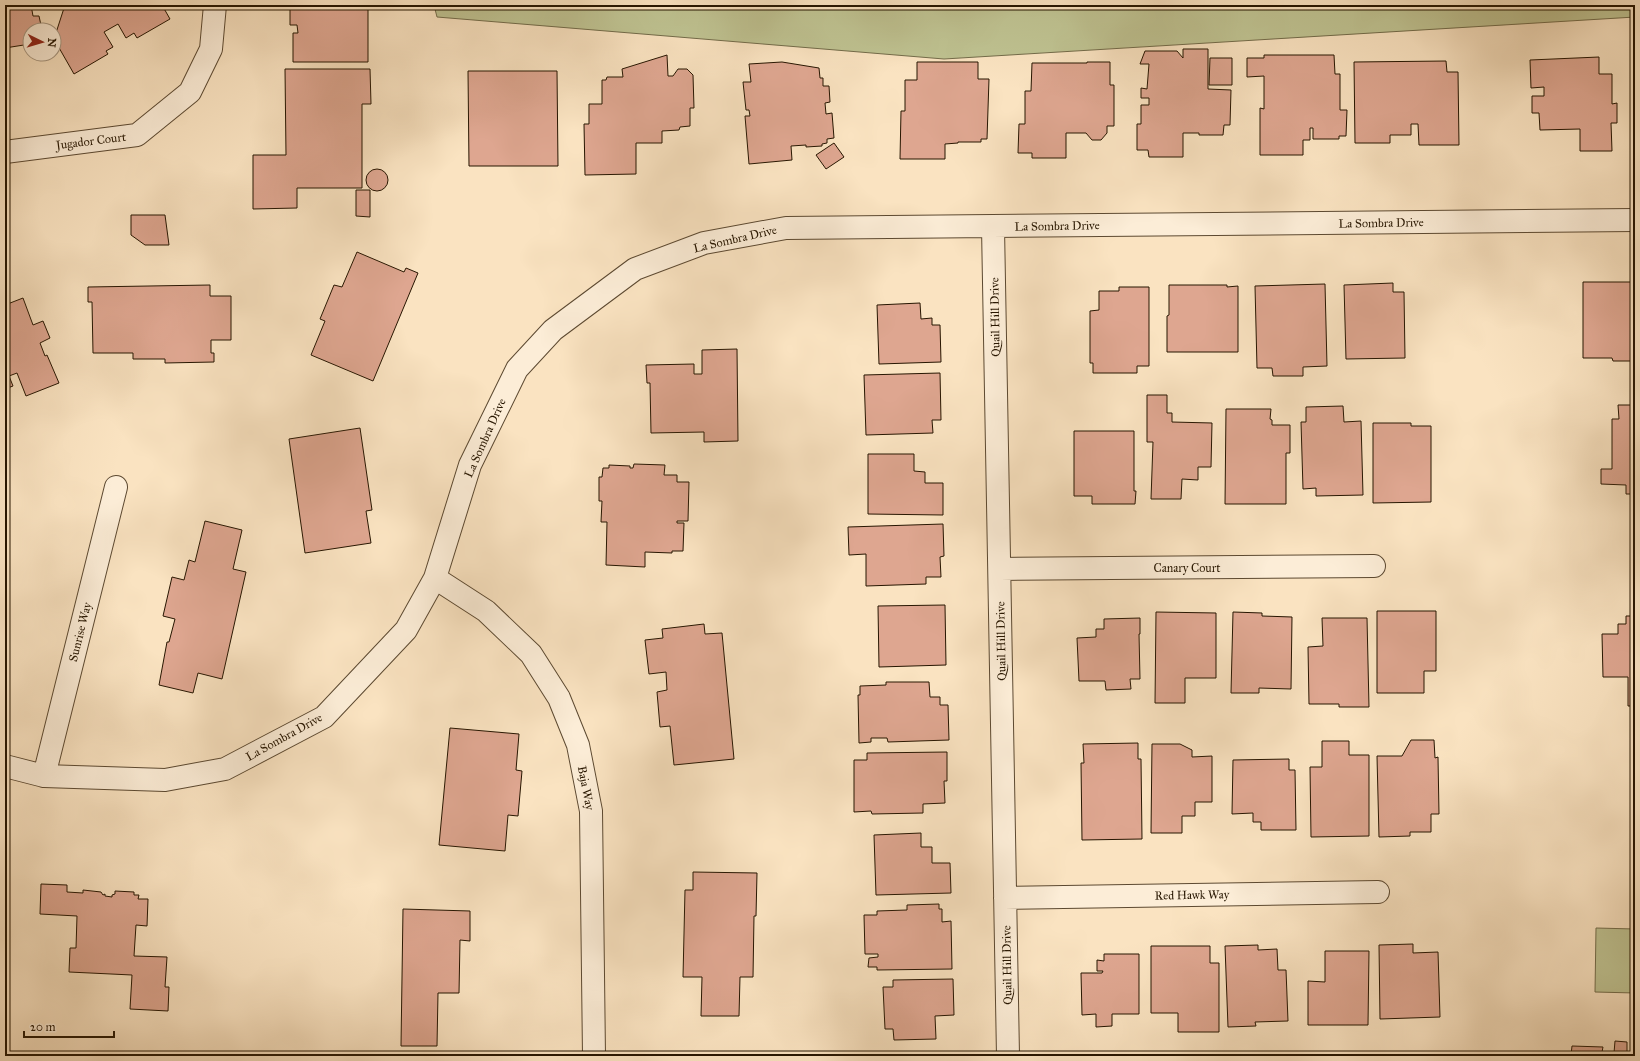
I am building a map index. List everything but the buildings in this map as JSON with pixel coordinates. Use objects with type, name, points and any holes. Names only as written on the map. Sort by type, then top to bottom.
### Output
[{"type":"street","name":"Jugador Court","points":[[5,152],[137,136],[190,92],[211,49],[215,5]]},
{"type":"street","name":"La Sombra Drive","points":[[5,766],[44,776],[165,780],[225,769],[324,716],[406,630],[435,578],[470,465],[517,369],[553,330],[635,270],[704,243],[786,228],[1635,220]]},
{"type":"street","name":"Quail Hill Drive","points":[[993,227],[1008,1056]]},
{"type":"street","name":"Sunrise Way","points":[[44,776],[116,487]]},
{"type":"street","name":"Canary Court","points":[[1000,569],[1374,566]]},
{"type":"street","name":"Baja Way","points":[[435,578],[486,611],[531,654],[559,698],[578,745],[591,810],[594,1056]]},
{"type":"street","name":"Red Hawk Way","points":[[1006,898],[1378,892]]},
{"type":"green space","points":[[434,5],[1635,5],[1635,17],[944,59],[437,17]]},
{"type":"green space","points":[[1596,928],[1635,929],[1635,993],[1595,992]]}]
